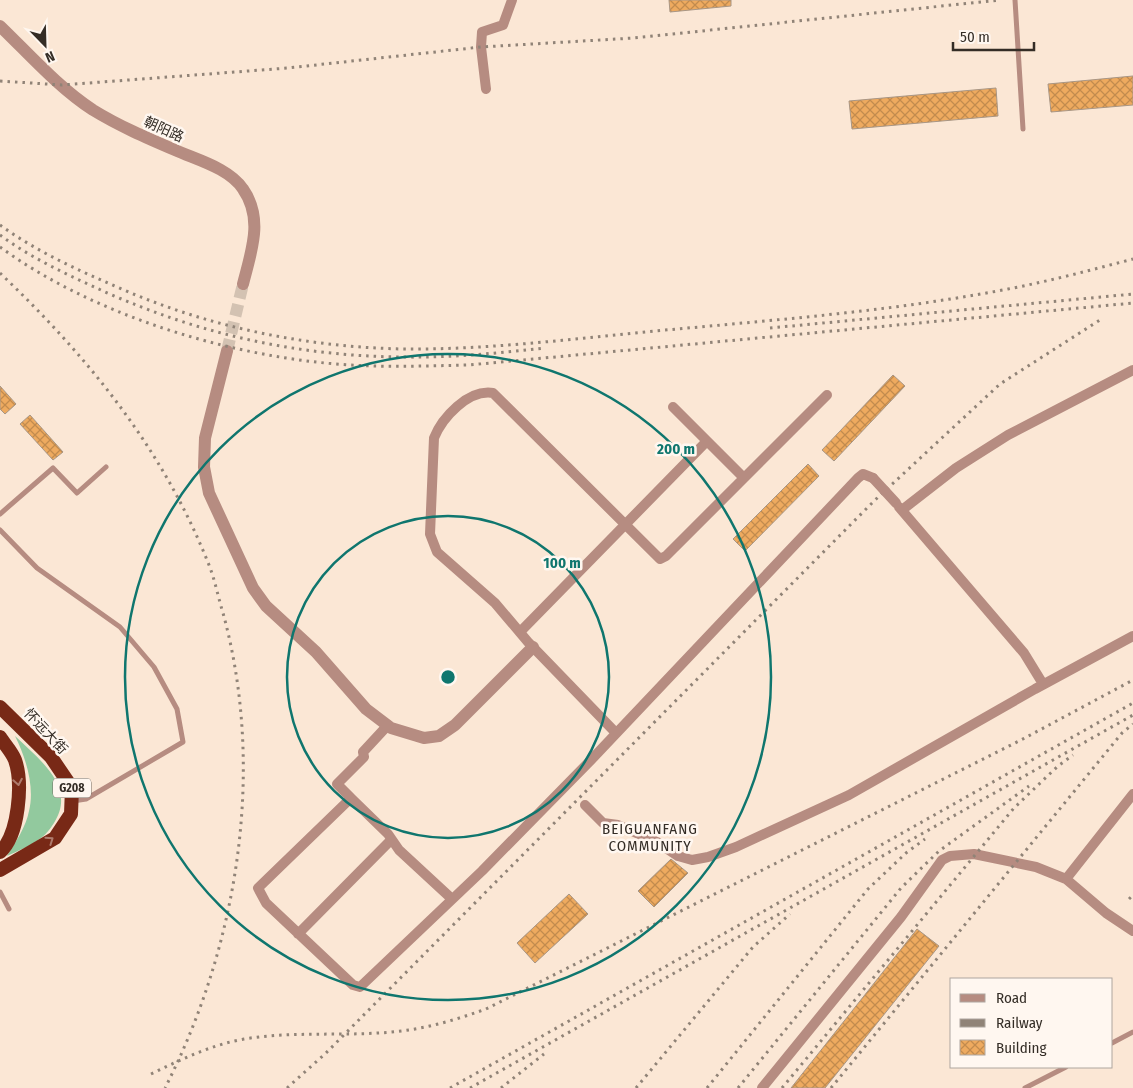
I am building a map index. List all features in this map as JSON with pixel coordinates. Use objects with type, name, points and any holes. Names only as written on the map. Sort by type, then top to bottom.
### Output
[{"type":"highway","name":"怀远大街","points":[[0,707],[51,757],[72,788],[72,802]]},
{"type":"highway","points":[[0,737],[14,760],[21,795],[14,825],[1,852]]},
{"type":"highway","name":"G208","points":[[4,868],[56,838],[71,814],[72,802]]},
{"type":"street","points":[[486,89],[481,48],[482,32],[503,25],[512,0]]},
{"type":"street","name":"朝阳路","points":[[0,26],[67,90],[93,110],[124,128],[224,171],[243,188],[252,206],[256,233],[243,284]]},
{"type":"street","points":[[227,351],[205,438],[204,467],[209,493],[253,588],[266,606],[316,652],[366,709],[388,725],[424,738],[439,736],[455,725],[533,647]]},
{"type":"street","points":[[899,507],[1008,435],[1133,370]]},
{"type":"street","points":[[616,734],[533,647],[495,603],[437,552],[430,534],[434,438],[439,425],[452,412],[484,392],[493,393],[660,559],[666,556],[827,395]]},
{"type":"street","points":[[673,407],[744,478]]},
{"type":"street","points":[[520,632],[707,441]]},
{"type":"street","points":[[351,798],[258,888],[266,904],[353,985],[360,987],[452,899],[616,734],[863,474],[873,478],[899,507],[1024,653],[1043,684]]},
{"type":"street","points":[[585,805],[603,823],[618,825],[657,842],[678,856],[692,860],[708,857],[736,847],[849,795],[1043,684],[1133,636]]},
{"type":"street","points":[[388,725],[363,752],[364,757],[337,784],[388,834],[399,850],[452,899]]},
{"type":"street","points":[[1066,879],[1133,794]]},
{"type":"street","points":[[298,934],[391,840]]},
{"type":"street","points":[[762,1088],[901,916],[942,860],[950,856],[974,854],[1036,868],[1066,879],[1106,913],[1133,931]]},
{"type":"lane","points":[[1015,0],[1023,129]]},
{"type":"lane","points":[[0,514],[53,468],[77,493],[106,467]]},
{"type":"lane","points":[[0,530],[38,568],[120,627],[154,667],[177,709],[183,742],[86,799],[72,802]]},
{"type":"lane","points":[[0,892],[9,909]]},
{"type":"lane","points":[[1113,1042],[1133,1032]]},
{"type":"lane","points":[[1025,1088],[1064,1068]]},
{"type":"green space","points":[[15,736],[44,764],[58,786],[61,797],[60,810],[47,832],[31,845],[7,856],[20,835],[31,802],[28,773],[23,754]]},
{"type":"building","points":[[669,0],[731,0],[731,6],[670,12]]},
{"type":"building","points":[[1133,76],[1133,105],[1051,112],[1048,84]]},
{"type":"building","points":[[996,88],[998,116],[852,129],[849,101]]},
{"type":"building","points":[[893,375],[905,386],[834,461],[822,450]]},
{"type":"building","points":[[0,386],[16,404],[5,414],[0,409]]},
{"type":"building","points":[[30,415],[63,452],[53,460],[20,424]]},
{"type":"building","points":[[808,464],[819,476],[745,551],[733,539]]},
{"type":"building","points":[[671,859],[688,873],[654,907],[638,891]]},
{"type":"building","points":[[569,894],[588,914],[535,963],[517,943]]},
{"type":"building","points":[[917,929],[939,946],[825,1088],[791,1088]]},
{"type":"tunnel","points":[[227,351],[243,284]]},
{"type":"railway","points":[[0,81],[62,85],[288,68],[481,47],[634,38],[1000,0]]},
{"type":"railway","points":[[0,225],[39,250],[66,264],[143,298],[179,311],[215,322],[289,338],[327,344],[403,349],[437,349],[540,342],[926,303],[1008,289],[1133,259]]},
{"type":"railway","points":[[0,235],[37,259],[103,291],[175,319],[249,340],[286,347],[362,356],[456,356],[545,348]]},
{"type":"railway","points":[[0,247],[35,270],[73,291],[113,309],[197,339],[283,358],[361,366],[469,365],[1133,303]]},
{"type":"railway","points":[[0,273],[33,305],[93,372],[121,407],[169,482],[211,571],[223,613],[236,673],[242,733],[243,795],[238,856],[227,916],[211,976],[190,1033],[165,1088]]},
{"type":"railway","points":[[770,328],[1133,294]]},
{"type":"railway","points":[[287,1088],[326,1053],[874,501],[1000,384],[1103,318]]},
{"type":"railway","points":[[151,1074],[208,1049],[244,1039],[265,1036],[368,1034],[409,1030],[448,1021],[486,1009],[1021,740],[1133,680]]},
{"type":"railway","points":[[450,1088],[1133,703]]},
{"type":"railway","points":[[470,1088],[1133,715]]},
{"type":"railway","points":[[831,1088],[1122,733],[1133,724]]},
{"type":"railway","points":[[782,1088],[1014,808],[1058,766],[1073,755]]},
{"type":"railway","points":[[738,1088],[901,888],[939,851],[1029,786]]},
{"type":"railway","points":[[707,1088],[868,889],[906,853],[925,839]]},
{"type":"railway","points":[[1129,899],[1133,895]]},
{"type":"railway","points":[[636,1088],[753,947],[790,914]]},
{"type":"railway","points":[[501,1088],[544,1054]]},
{"type":"district","name":"BEIGUANFANG COMMUNITY","points":[[650,838]]}]
